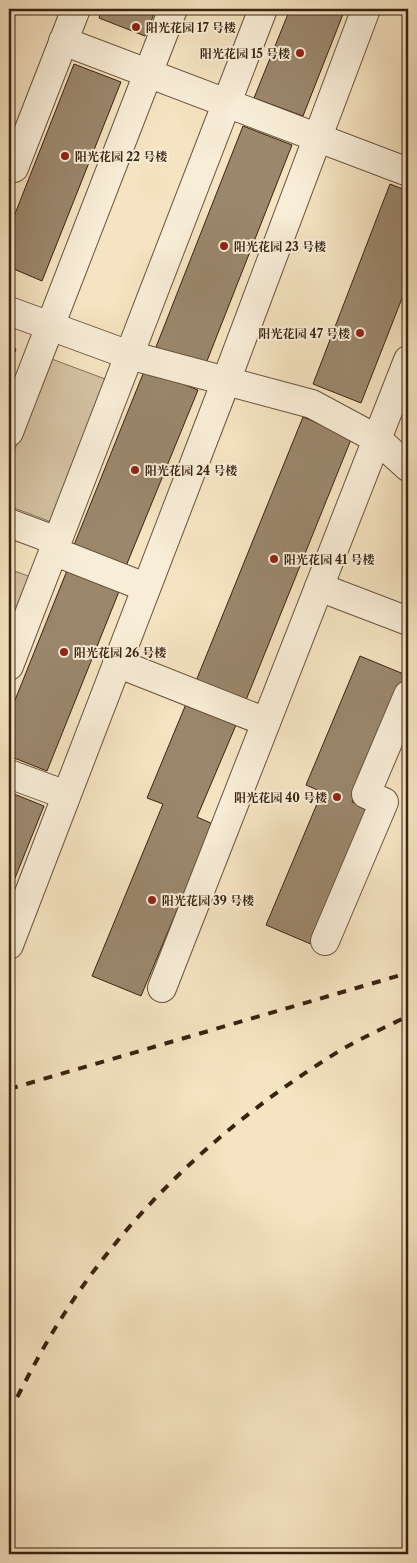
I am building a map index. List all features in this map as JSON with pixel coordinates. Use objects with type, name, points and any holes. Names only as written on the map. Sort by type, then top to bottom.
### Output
[{"type":"street","points":[[10,171],[76,9]]},
{"type":"street","points":[[9,432],[173,9]]},
{"type":"street","points":[[9,666],[263,9]]},
{"type":"street","points":[[9,945],[226,381],[366,9]]},
{"type":"street","points":[[63,41],[408,172]]},
{"type":"street","points":[[9,311],[129,355],[312,404],[377,439],[408,467]]},
{"type":"street","points":[[162,988],[408,360]]},
{"type":"street","points":[[9,523],[146,587]]},
{"type":"street","points":[[319,587],[408,621]]},
{"type":"street","points":[[116,663],[266,722]]},
{"type":"street","points":[[325,941],[384,802],[366,794],[408,695]]},
{"type":"street","points":[[9,774],[66,795]]},
{"type":"shaded area","points":[[49,358],[108,380],[54,523],[9,506],[9,465]]},
{"type":"shaded area","points":[[9,569],[31,577],[9,637]]},
{"type":"building","name":"阳光花园 17 号楼","points":[[102,9],[156,9],[145,36],[99,18]]},
{"type":"building","name":"阳光花园 15 号楼","points":[[290,9],[345,9],[303,116],[254,98]]},
{"type":"building","name":"阳光花园 22 号楼","points":[[74,64],[121,82],[42,281],[9,267],[9,229]]},
{"type":"building","name":"阳光花园 23 号楼","points":[[243,126],[292,145],[205,366],[156,347]]},
{"type":"building","name":"阳光花园 47 号楼","points":[[390,184],[408,191],[408,283],[361,403],[313,384]]},
{"type":"building","points":[[9,346],[16,349],[9,369]]},
{"type":"building","name":"阳光花园 24 号楼","points":[[145,369],[198,390],[124,571],[72,550]]},
{"type":"building","name":"阳光花园 41 号楼","points":[[303,417],[352,437],[246,700],[196,681]]},
{"type":"building","name":"阳光花园 26 号楼","points":[[68,568],[120,589],[47,771],[9,756],[9,715]]},
{"type":"building","name":"阳光花园 40 号楼","points":[[360,656],[406,675],[352,802],[371,810],[313,945],[266,925],[322,792],[306,785]]},
{"type":"building","name":"阳光花园 39 号楼","points":[[186,704],[236,725],[197,817],[213,824],[141,996],[92,976],[163,804],[147,798]]},
{"type":"building","points":[[9,792],[44,806],[9,893]]},
{"type":"railway","points":[[9,1089],[408,973]]},
{"type":"railway","points":[[9,1413],[43,1348],[93,1272],[123,1234],[189,1165],[225,1133],[301,1076],[341,1050],[408,1016]]},
{"type":"place","name":"阳光花园 17 号楼","points":[[136,27]]},
{"type":"place","name":"阳光花园 15 号楼","points":[[300,53]]},
{"type":"place","name":"阳光花园 22 号楼","points":[[65,156]]},
{"type":"place","name":"阳光花园 23 号楼","points":[[224,246]]},
{"type":"place","name":"阳光花园 47 号楼","points":[[360,333]]},
{"type":"place","name":"阳光花园 24 号楼","points":[[135,470]]},
{"type":"place","name":"阳光花园 41 号楼","points":[[274,559]]},
{"type":"place","name":"阳光花园 26 号楼","points":[[64,652]]},
{"type":"place","name":"阳光花园 40 号楼","points":[[337,797]]},
{"type":"place","name":"阳光花园 39 号楼","points":[[152,900]]}]
